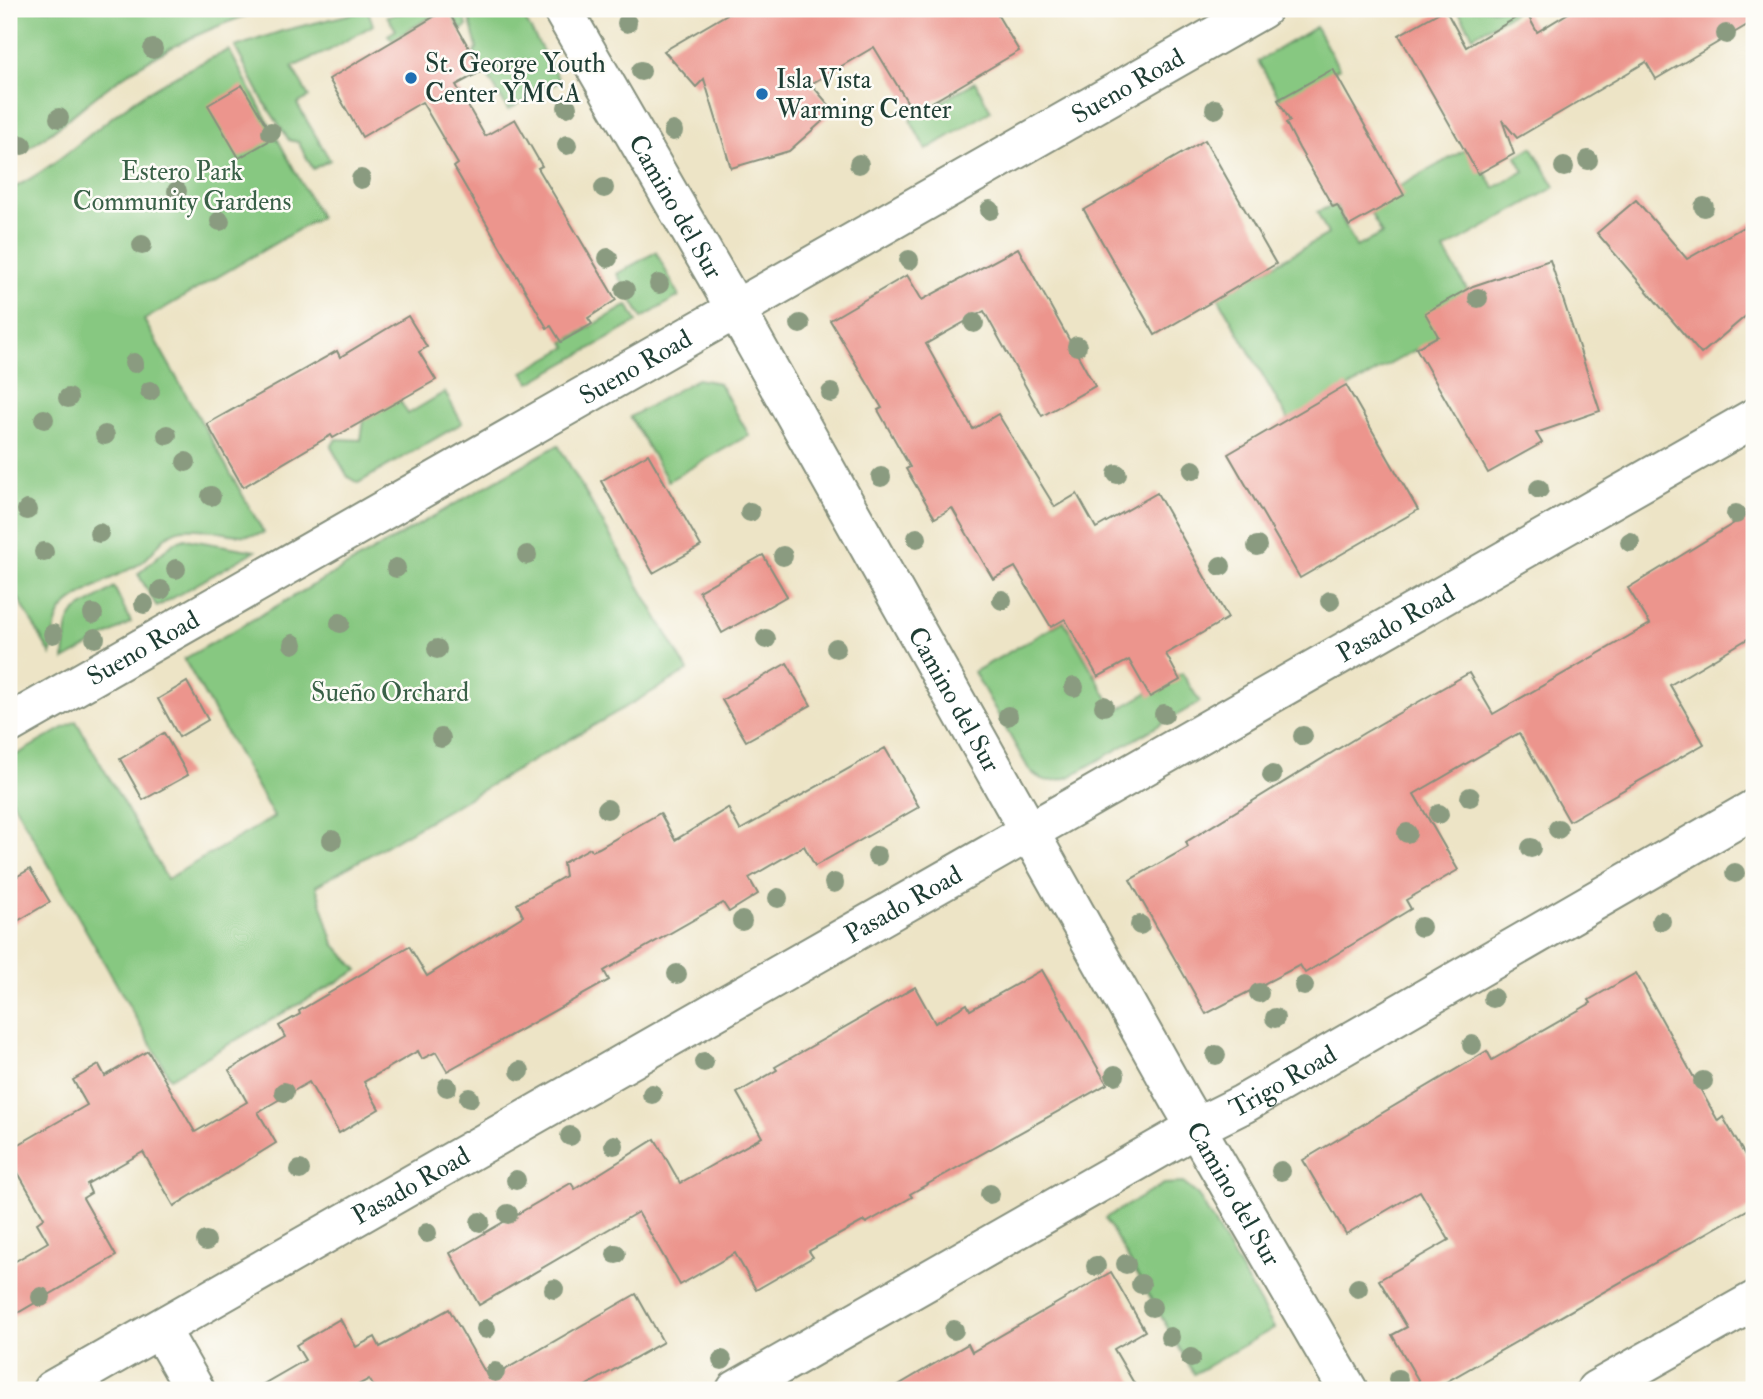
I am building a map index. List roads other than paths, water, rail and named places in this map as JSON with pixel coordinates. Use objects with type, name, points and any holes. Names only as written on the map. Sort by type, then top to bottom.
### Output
[{"type":"street","name":"Camino del Sur","points":[[562,9],[734,308],[1195,1128],[1348,1390]]},
{"type":"street","name":"Sueno Road","points":[[9,724],[1262,9]]},
{"type":"street","name":"Pasado Road","points":[[51,1390],[1754,418]]},
{"type":"street","name":"Trigo Road","points":[[736,1390],[1195,1128],[1243,1104],[1754,809]]},
{"type":"street","points":[[1597,1390],[1754,1301]]},
{"type":"street","points":[[160,1329],[195,1390]]},
{"type":"place","name":"St. George Youth Center YMCA","points":[[411,78]]},
{"type":"place","name":"Isla Vista Warming Center","points":[[762,94]]},
{"type":"park label","name":"Estero Park Community Gardens","points":[[182,186]]},
{"type":"park label","name":"Sueño Orchard","points":[[390,692]]}]
